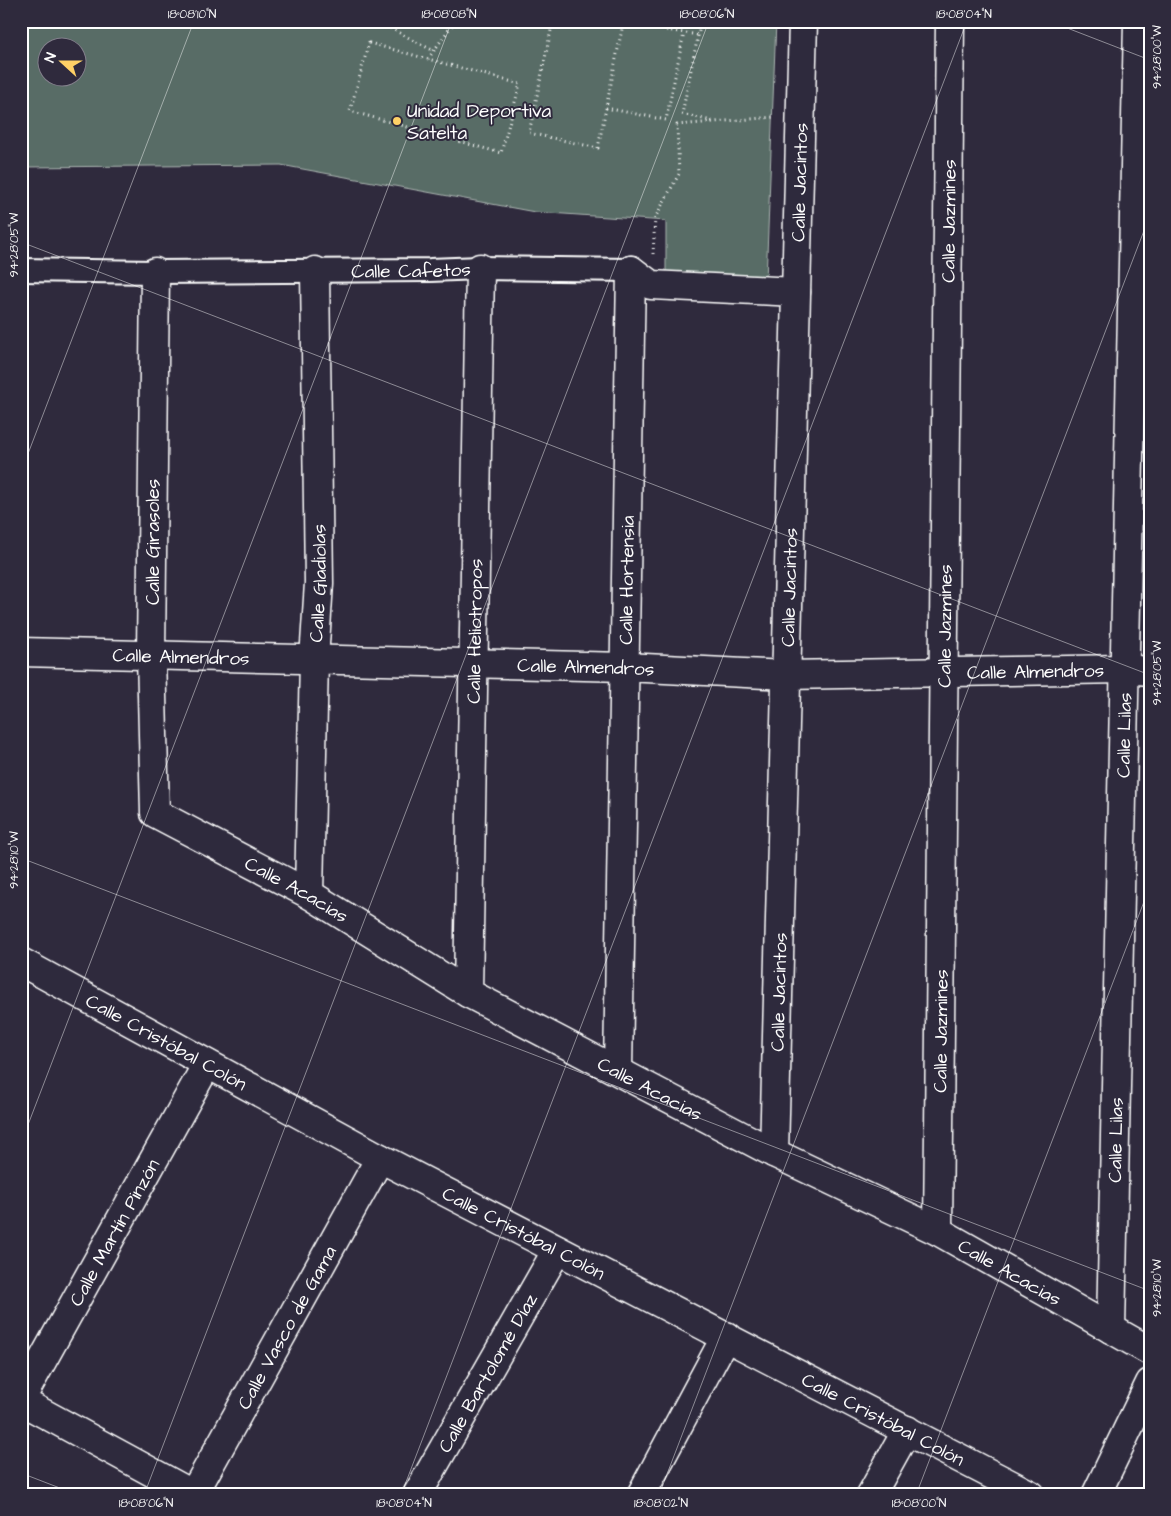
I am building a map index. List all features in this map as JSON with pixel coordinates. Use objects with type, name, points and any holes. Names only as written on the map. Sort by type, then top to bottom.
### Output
[{"type":"street","name":"Calle Jacintos","points":[[774,1153],[803,21]]},
{"type":"street","name":"Calle Jazmines","points":[[938,1231],[950,21]]},
{"type":"street","name":"Calle Lilas","points":[[1112,1329],[1137,670],[1138,21]]},
{"type":"street","name":"Calle Cafetos","points":[[21,270],[155,272],[480,268],[641,277],[796,292]]},
{"type":"street","name":"Calle Heliotropos","points":[[468,993],[480,268]]},
{"type":"street","name":"Calle Gladiolas","points":[[309,894],[314,659],[319,583],[314,271]]},
{"type":"street","name":"Calle Girasoles","points":[[155,272],[151,655],[155,813]]},
{"type":"street","name":"Calle Hortensia","points":[[618,1070],[625,667],[641,277]]},
{"type":"street","name":"Calle Almendros","points":[[21,652],[625,667],[786,675],[1137,670]]},
{"type":"street","name":"Calle Acacias","points":[[155,813],[309,894],[468,993],[774,1153],[938,1231],[1150,1351]]},
{"type":"street","name":"Calle Cristóbal Colón","points":[[23,967],[380,1158],[1030,1495]]},
{"type":"street","name":"Calle Martín Pinzón","points":[[21,1400],[207,1064]]},
{"type":"street","name":"Calle Vasco de Gama","points":[[194,1495],[380,1158]]},
{"type":"street","name":"Calle Bartolomé Díaz","points":[[417,1495],[557,1250]]},
{"type":"street","points":[[641,1495],[726,1336]]},
{"type":"street","points":[[1096,1495],[1150,1383]]},
{"type":"street","points":[[21,1400],[194,1495]]},
{"type":"street","points":[[871,1495],[907,1430]]},
{"type":"path","points":[[377,21],[434,51]]},
{"type":"path","points":[[428,59],[455,21]]},
{"type":"path","points":[[553,21],[530,134],[598,148],[624,24]]},
{"type":"path","points":[[607,21],[699,35]]},
{"type":"path","points":[[701,21],[682,114],[715,122]]},
{"type":"path","points":[[606,108],[666,120],[684,33]]},
{"type":"path","points":[[369,43],[428,59],[520,84],[501,153],[350,111],[369,43]]},
{"type":"path","points":[[641,277],[655,218],[678,174],[677,125],[800,113]]},
{"type":"shaded area","points":[[1150,70],[1150,419],[1145,419]]},
{"type":"green space","name":"Unidad Deportiva Satelta","points":[[21,21],[776,21],[766,281],[666,280],[666,221],[535,212],[281,165],[21,167]]},
{"type":"place","name":"Unidad Deportiva Satelta","points":[[397,121]]}]
